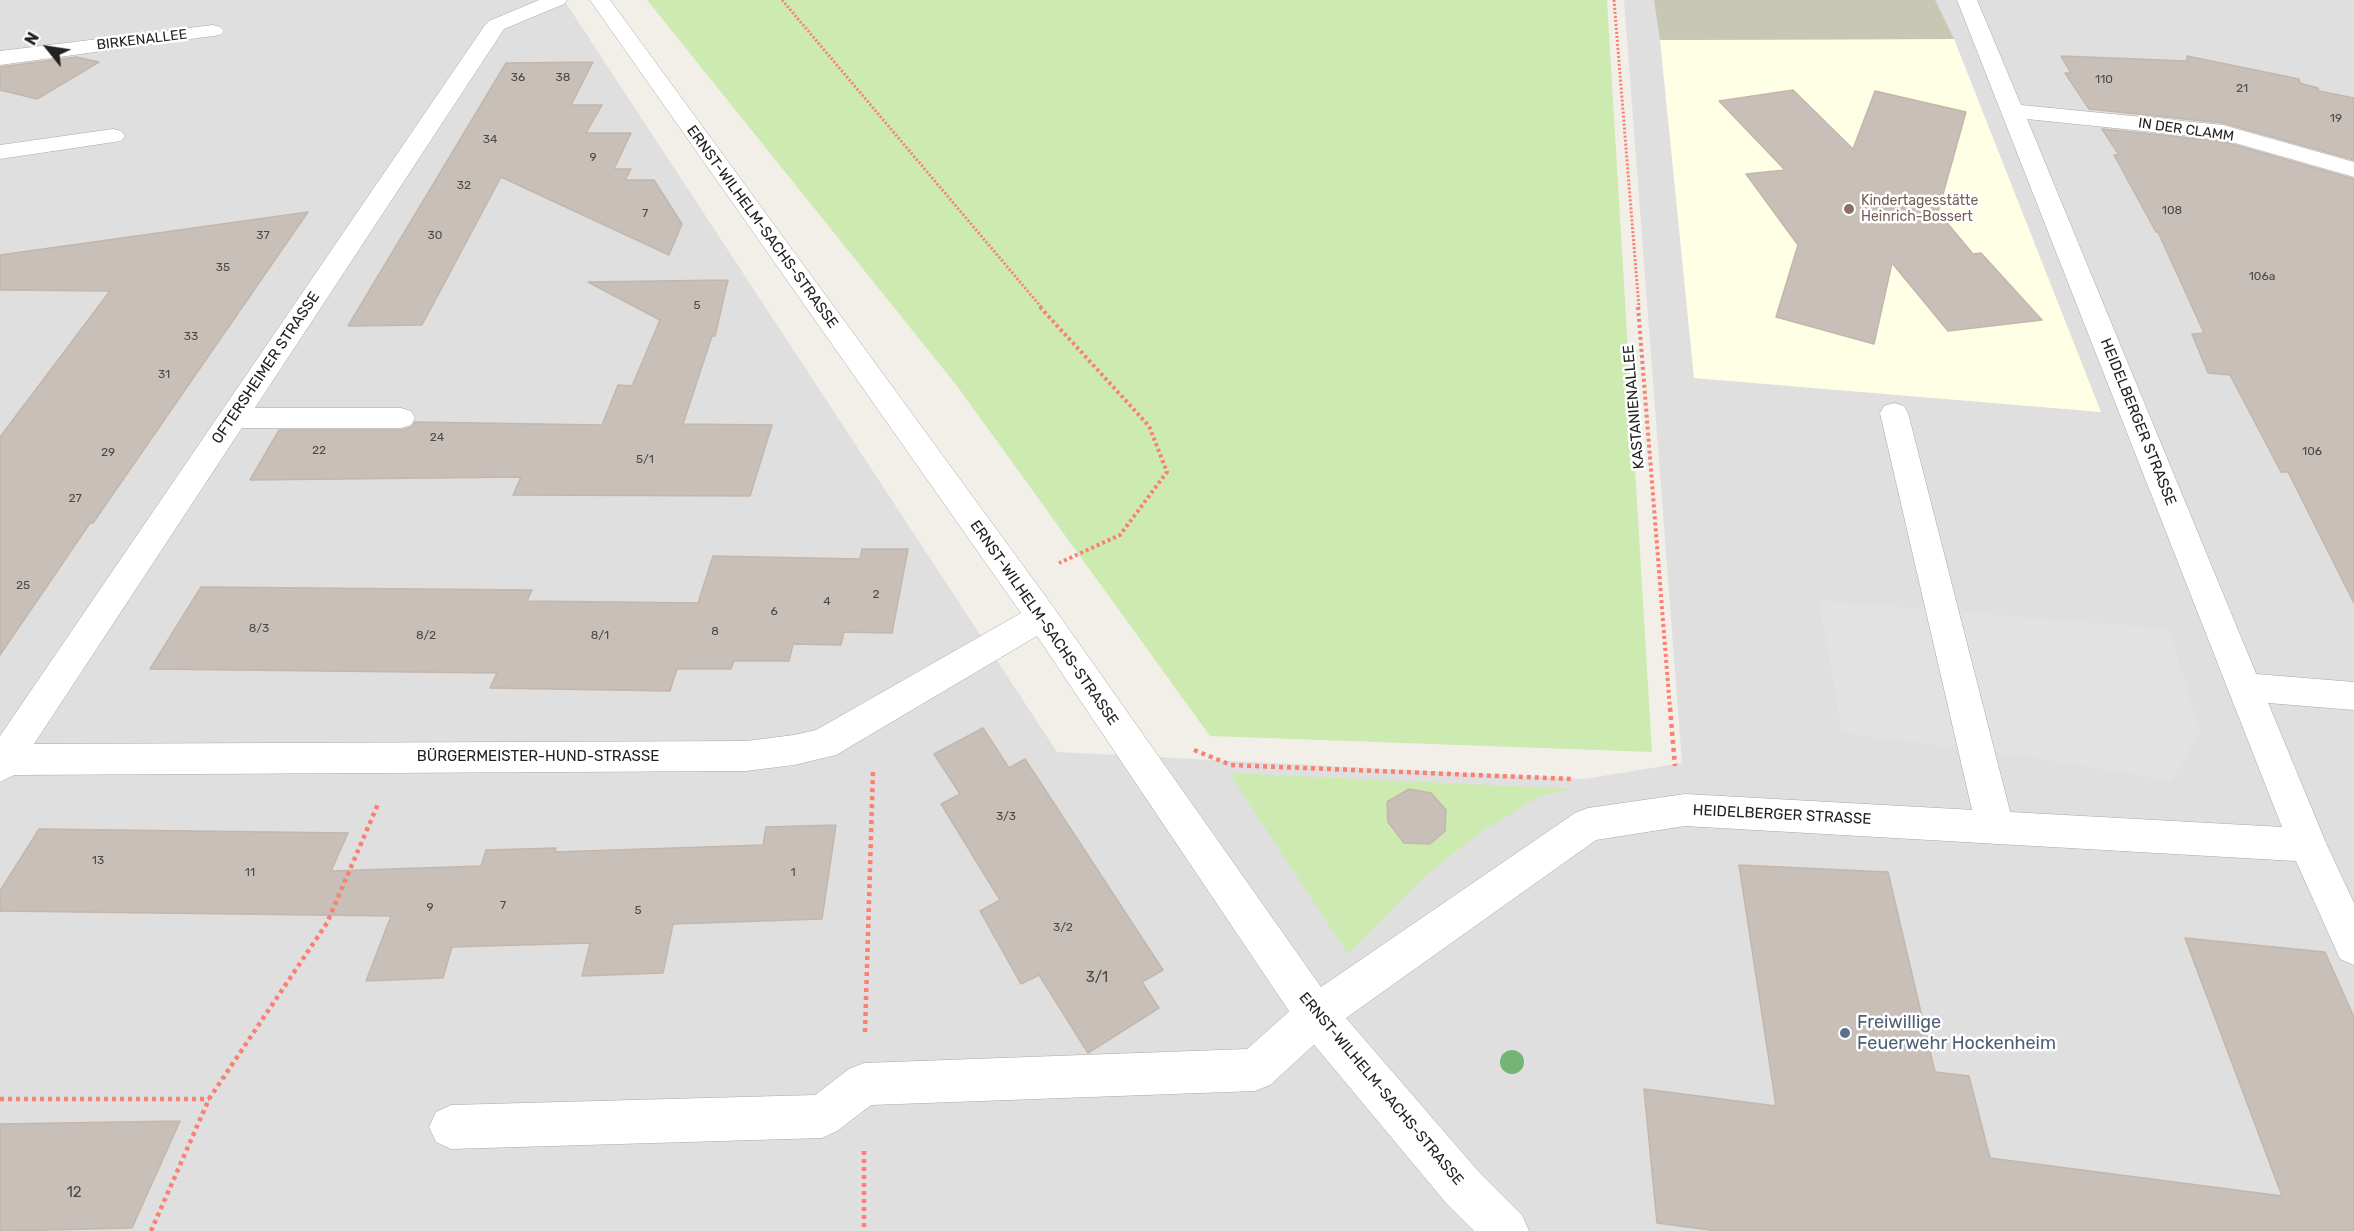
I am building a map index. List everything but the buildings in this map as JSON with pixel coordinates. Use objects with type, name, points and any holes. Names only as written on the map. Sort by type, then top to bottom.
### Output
[{"type":"street","name":"OFTERSHEIMER STRASSE","points":[[1,762],[496,25],[556,0]]},
{"type":"street","name":"ERNST-WILHELM-SACHS-STRASSE","points":[[600,0],[1042,617],[1126,743],[1316,1015],[1462,1187],[1506,1231]]},
{"type":"street","name":"HEIDELBERGER STRASSE","points":[[1967,0],[2014,111],[2307,845],[2354,946]]},
{"type":"street","name":"BIRKENALLEE","points":[[0,58],[213,30]]},
{"type":"street","name":"IN DER CLAMM","points":[[2014,111],[2223,132],[2354,170]]},
{"type":"street","points":[[0,152],[113,136]]},
{"type":"street","points":[[1894,413],[1995,827]]},
{"type":"street","points":[[233,418],[401,418]]},
{"type":"street","name":"BÜRGERMEISTER-HUND-STRASSE","points":[[1,762],[746,756],[823,744],[1042,617]]},
{"type":"street","points":[[2244,687],[2354,696]]},
{"type":"street","name":"HEIDELBERGER STRASSE","points":[[864,1084],[1255,1070],[1316,1015],[1588,825],[1685,810],[2307,845]]},
{"type":"street","points":[[451,1127],[822,1116],[864,1084]]},
{"type":"path","points":[[782,0],[1013,277],[1149,426],[1167,472],[1120,536],[1056,564]]},
{"type":"path","name":"KASTANIENALLEE","points":[[1614,0],[1676,783],[1685,810]]},
{"type":"path","points":[[864,1231],[864,1084],[874,716]]},
{"type":"path","points":[[1126,743],[1182,745],[1230,765],[1582,779]]},
{"type":"path","points":[[151,1231],[209,1099],[327,923],[398,758]]},
{"type":"path","points":[[0,1099],[209,1099]]},
{"type":"shaded area","points":[[0,0],[564,0],[1057,752],[1584,779],[1682,763],[1624,0],[2354,0],[2354,1231],[0,1231]]},
{"type":"shaded area","points":[[1654,0],[1935,0],[1954,39],[1660,40]]},
{"type":"shaded area","name":"Kindertagesstätte Heinrich-Bossert","points":[[1954,39],[2101,412],[1694,378],[1660,40]]},
{"type":"shaded area","points":[[1819,600],[2169,629],[2200,732],[2172,781],[2022,756],[1842,733]]},
{"type":"green space","points":[[647,0],[1607,0],[1652,752],[1210,736],[957,386]]},
{"type":"green space","points":[[1229,773],[1574,789],[1542,795],[1481,832],[1426,875],[1348,954]]},
{"type":"place","name":"Kindertagesstätte Heinrich-Bossert","points":[[1849,209]]},
{"type":"place","name":"Freiwillige Feuerwehr Hockenheim","points":[[1845,1033]]}]
